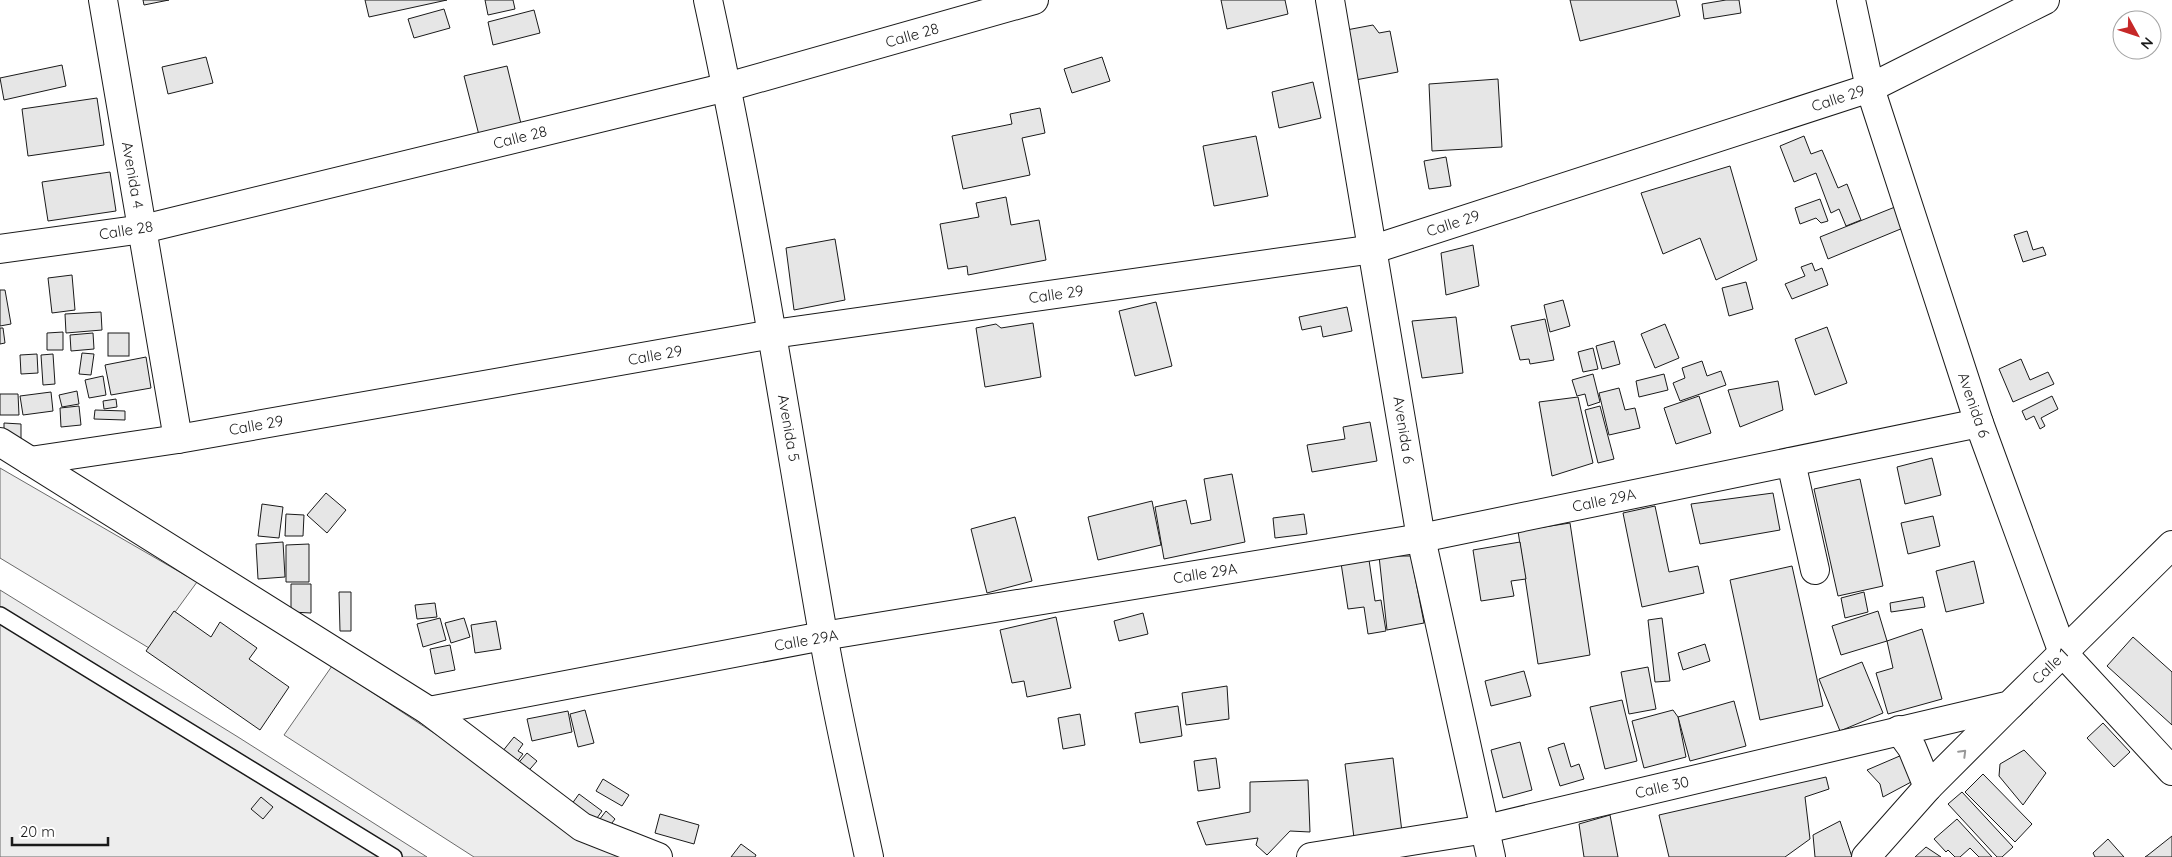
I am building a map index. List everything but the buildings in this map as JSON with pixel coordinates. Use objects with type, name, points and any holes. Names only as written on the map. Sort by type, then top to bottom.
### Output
[{"type":"street","name":"Avenida 4","points":[[103,0],[178,439]]},
{"type":"street","name":"Avenida 5","points":[[708,0],[727,87],[773,334],[823,636],[869,857]]},
{"type":"street","name":"Calle 28","points":[[0,249],[143,229],[727,87],[1034,0]]},
{"type":"street","name":"Avenida 6","points":[[1330,0],[1374,249],[1421,538],[1491,857]]},
{"type":"street","name":"Avenida 6","points":[[1851,0],[1870,88],[1980,423],[2063,654],[2172,771]]},
{"type":"street","name":"Calle 29","points":[[30,461],[178,439],[773,334],[1374,249],[1870,88],[2045,0]]},
{"type":"street","name":"Calle 29A","points":[[429,711],[823,636],[1421,538],[1980,423]]},
{"type":"street","points":[[0,442],[429,711],[582,828],[658,857]]},
{"type":"street","points":[[1791,462],[1815,570]]},
{"type":"street","name":"Calle 1","points":[[1866,857],[1928,787],[2172,545]]},
{"type":"street","name":"Calle 30","points":[[1310,857],[1486,829],[2010,705]]},
{"type":"street","points":[[1899,730],[1912,748],[1928,787]]},
{"type":"lane","points":[[0,615],[394,857]]},
{"type":"shaded area","points":[[0,468],[197,582],[149,648],[0,558]]},
{"type":"shaded area","points":[[0,590],[238,737],[427,857],[0,857]]},
{"type":"shaded area","points":[[332,666],[583,831],[642,857],[474,857],[284,735]]}]
